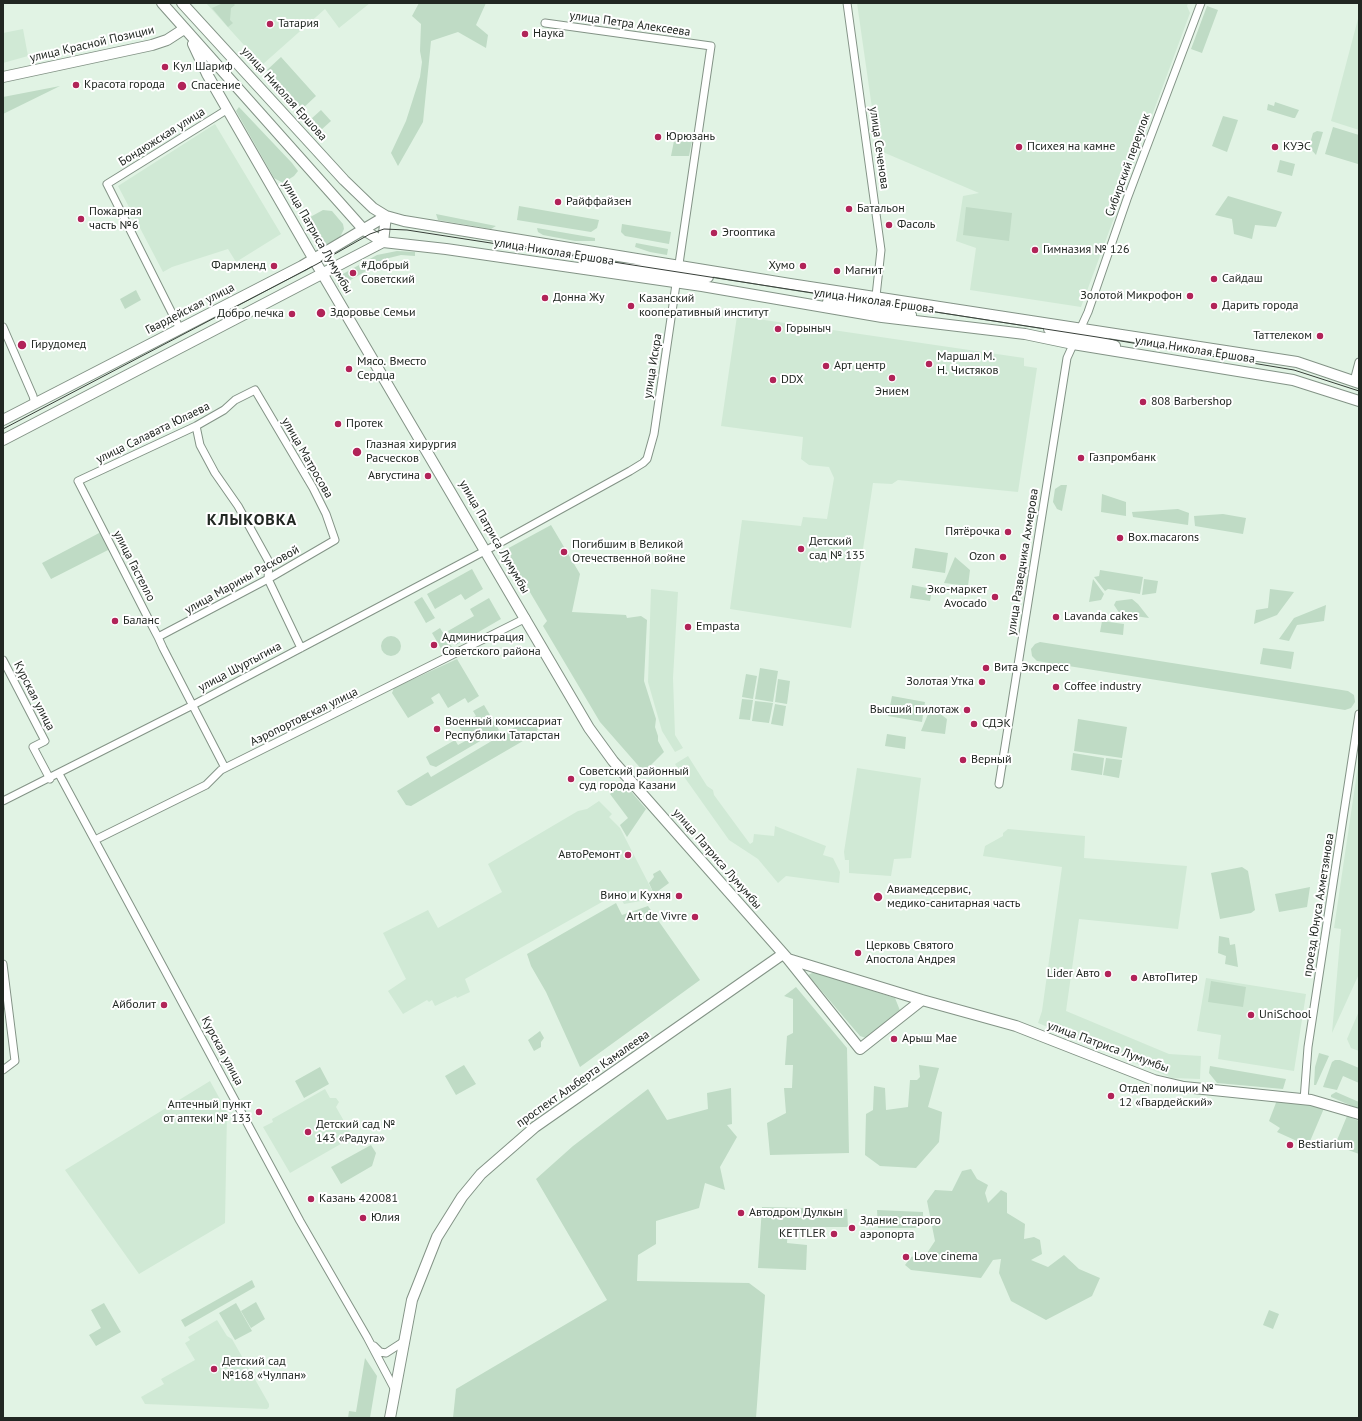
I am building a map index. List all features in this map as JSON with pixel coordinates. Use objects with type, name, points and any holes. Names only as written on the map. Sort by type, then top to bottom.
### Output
[{"type":"main road","name":"улица Николая Ершова","points":[[162,3],[364,230],[382,242],[446,249],[537,262],[790,284],[981,312]]},
{"type":"main road","name":"улица Николая Ершова","points":[[182,3],[344,180],[373,208],[386,216],[616,255],[678,274],[759,295],[883,308],[945,324],[1025,334],[1157,340],[1297,362],[1356,382]]},
{"type":"main road","name":"улица Красной Позиции","points":[[3,77],[152,45],[186,31]]},
{"type":"main road","name":"улица Патриса Лумумбы","points":[[186,31],[207,74],[314,259],[526,618],[589,728],[613,761],[785,956],[860,1049],[922,1000]]},
{"type":"main road","name":"Гвардейская улица","points":[[3,420],[314,259],[386,216]]},
{"type":"main road","points":[[3,440],[382,242],[386,216]]},
{"type":"main road","points":[[790,284],[883,304],[981,312],[1077,336]]},
{"type":"main road","name":"улица Николая Ершова","points":[[1077,336],[1135,353],[1292,380],[1359,401]]},
{"type":"main road","name":"улица Патриса Лумумбы","points":[[785,956],[899,994],[1016,1026],[1154,1080],[1184,1087],[1329,1104],[1359,1114]]},
{"type":"main road","name":"проспект Альберта Камалеева","points":[[390,1418],[412,1300],[437,1237],[462,1197],[481,1174],[535,1127],[785,956]]},
{"type":"main road","points":[[899,994],[903,1006],[901,1017]]},
{"type":"street","name":"улица Сеченова","points":[[847,3],[881,250],[876,296]]},
{"type":"street","name":"Сибирский переулок","points":[[1077,336],[1201,3]]},
{"type":"street","name":"улица Петра Алексеева","points":[[545,23],[711,46]]},
{"type":"street","name":"улица Искра","points":[[486,550],[636,467],[647,459],[654,434],[711,46]]},
{"type":"street","name":"Бондюжская улица","points":[[180,329],[107,184],[228,110]]},
{"type":"street","points":[[3,327],[33,396],[35,404]]},
{"type":"street","name":"улица Разведчика Ахмерова","points":[[999,784],[1063,375],[1066,358],[1077,336]]},
{"type":"street","points":[[1356,382],[1359,362]]},
{"type":"street","name":"улица Салавата Юлаева","points":[[78,481],[196,426],[224,410],[235,400],[255,390]]},
{"type":"street","name":"улица Матросова","points":[[255,390],[313,488],[326,514],[335,540]]},
{"type":"street","points":[[196,426],[200,445],[215,473],[238,506],[269,562],[268,579],[301,648]]},
{"type":"street","name":"улица Гастелло","points":[[78,481],[225,768]]},
{"type":"street","name":"улица Марины Расковой","points":[[158,637],[268,579],[335,540]]},
{"type":"street","name":"улица Шуртыгина","points":[[3,801],[59,774],[192,705],[486,550]]},
{"type":"street","name":"Аэропортовская улица","points":[[95,840],[206,784],[218,772],[225,768],[526,618]]},
{"type":"street","name":"Курская улица","points":[[3,660],[45,741],[33,747],[50,778]]},
{"type":"street","name":"проезд Юнуса Ахметзянова","points":[[1304,1100],[1308,1047],[1359,714]]},
{"type":"street","name":"Курская улица","points":[[59,774],[300,1221],[367,1337],[395,1390]]},
{"type":"street","points":[[3,964],[15,1061],[3,1070]]},
{"type":"street","name":"Курская улица","points":[[367,1337],[376,1349],[383,1353],[403,1342]]},
{"type":"shaded area","points":[[206,3],[370,3],[339,28],[325,9],[262,65]]},
{"type":"shaded area","points":[[223,3],[233,3],[235,5],[231,8],[230,20],[233,23],[228,27],[212,8]]},
{"type":"shaded area","points":[[419,3],[486,3],[476,25],[488,35],[486,48],[458,32],[431,41],[423,122],[398,166],[391,153],[406,121],[420,77],[422,62],[420,51],[421,24],[412,16]]},
{"type":"shaded area","points":[[857,3],[1188,3],[1187,6],[1190,13],[1081,307],[970,290],[976,248],[956,241],[963,196],[979,193],[878,150]]},
{"type":"shaded area","points":[[1207,6],[1218,10],[1202,53],[1191,49]]},
{"type":"shaded area","points":[[1359,15],[1359,130],[1331,121]]},
{"type":"shaded area","points":[[23,29],[28,56],[3,63],[3,33]]},
{"type":"shaded area","points":[[281,57],[316,96],[302,109],[267,70]]},
{"type":"shaded area","points":[[60,86],[3,114],[3,97]]},
{"type":"shaded area","points":[[1275,102],[1299,110],[1295,118],[1267,110],[1268,104],[1274,106]]},
{"type":"shaded area","points":[[239,107],[292,163],[298,171],[294,176],[283,183],[274,178],[236,111]]},
{"type":"shaded area","points":[[321,110],[331,121],[321,130],[311,119]]},
{"type":"shaded area","points":[[1223,116],[1238,120],[1227,152],[1212,146]]},
{"type":"shaded area","points":[[215,124],[281,234],[236,262],[228,249],[172,267],[163,272],[118,186]]},
{"type":"shaded area","points":[[1333,127],[1359,135],[1358,164],[1325,154]]},
{"type":"shaded area","points":[[1317,131],[1323,132],[1316,155],[1309,147],[1313,133]]},
{"type":"shaded area","points":[[675,136],[692,141],[689,156],[671,156]]},
{"type":"shaded area","points":[[1280,160],[1295,164],[1292,176],[1277,172]]},
{"type":"shaded area","points":[[1228,196],[1282,212],[1276,227],[1255,225],[1252,239],[1234,234],[1232,219],[1215,215]]},
{"type":"shaded area","points":[[519,206],[599,220],[597,228],[591,232],[517,220]]},
{"type":"shaded area","points":[[966,207],[1012,213],[1009,241],[963,235]]},
{"type":"shaded area","points":[[323,210],[332,211],[343,224],[344,229],[339,239],[324,248],[316,246],[303,221]]},
{"type":"shaded area","points":[[436,214],[496,226],[491,229],[438,220]]},
{"type":"shaded area","points":[[622,224],[671,232],[669,244],[625,236],[621,232]]},
{"type":"shaded area","points":[[537,228],[595,238],[595,241],[575,241],[543,235],[538,232]]},
{"type":"shaded area","points":[[636,243],[668,249],[667,255],[650,252],[635,247]]},
{"type":"shaded area","points":[[397,251],[415,252],[415,256],[401,255],[389,258],[338,287],[337,280],[341,275],[377,255]]},
{"type":"shaded area","points":[[136,290],[141,300],[125,309],[120,299]]},
{"type":"shaded area","points":[[737,316],[1024,358],[1024,366],[1037,368],[1018,492],[898,480],[892,484],[873,483],[851,628],[730,609],[742,520],[801,526],[803,517],[827,519],[834,478],[829,467],[809,465],[801,459],[803,437],[721,426]]},
{"type":"shaded area","points":[[1061,485],[1067,485],[1062,511],[1057,509],[1053,502],[1055,489]]},
{"type":"shaded area","points":[[1102,494],[1126,502],[1126,516],[1101,512]]},
{"type":"shaded area","points":[[1178,509],[1189,513],[1188,525],[1133,517],[1132,512]]},
{"type":"shaded area","points":[[1223,514],[1246,518],[1243,534],[1195,526],[1194,516]]},
{"type":"shaded area","points":[[551,525],[580,574],[572,612],[626,615],[627,618],[641,616],[647,620],[644,681],[656,719],[655,727],[658,741],[664,752],[646,770],[643,771],[600,722],[543,626],[547,621],[505,550]]},
{"type":"shaded area","points":[[101,532],[110,549],[51,579],[42,563]]},
{"type":"shaded area","points":[[915,548],[948,553],[945,573],[912,568]]},
{"type":"shaded area","points":[[955,557],[970,570],[968,586],[944,583]]},
{"type":"shaded area","points":[[472,569],[483,589],[465,600],[461,594],[435,609],[427,594]]},
{"type":"shaded area","points":[[1100,570],[1143,577],[1140,594],[1108,589],[1105,591],[1094,577],[1099,576]]},
{"type":"shaded area","points":[[1093,579],[1104,594],[1101,600],[1089,602]]},
{"type":"shaded area","points":[[1144,579],[1158,581],[1156,593],[1142,595]]},
{"type":"shaded area","points":[[912,585],[932,589],[930,601],[910,598]]},
{"type":"shaded area","points":[[651,589],[678,592],[673,678],[675,735],[683,748],[675,752],[662,731],[648,682]]},
{"type":"shaded area","points":[[1270,589],[1294,592],[1277,615],[1254,624],[1256,610],[1268,608]]},
{"type":"shaded area","points":[[422,597],[435,618],[426,623],[414,602]]},
{"type":"shaded area","points":[[489,598],[501,619],[456,645],[448,631],[474,616],[470,609]]},
{"type":"shaded area","points":[[1132,599],[1149,618],[1120,614],[1114,605],[1116,601]]},
{"type":"shaded area","points":[[1326,605],[1324,621],[1297,625],[1289,641],[1279,639],[1294,618]]},
{"type":"shaded area","points":[[1102,621],[1124,624],[1123,635],[1100,632]]},
{"type":"shaded area","points":[[440,628],[452,647],[443,652],[432,633]]},
{"type":"shaded area","points":[[387,636],[395,636],[401,642],[401,650],[395,656],[387,656],[381,650],[381,642]]},
{"type":"shaded area","points":[[1040,642],[1348,691],[1354,695],[1355,702],[1351,708],[1345,710],[1037,661],[1032,656],[1031,649],[1035,644]]},
{"type":"shaded area","points":[[1263,648],[1294,652],[1291,669],[1260,664]]},
{"type":"shaded area","points":[[457,659],[479,696],[468,703],[465,698],[448,708],[439,693],[431,698],[434,703],[408,718],[392,693],[394,688]]},
{"type":"shaded area","points":[[760,668],[778,671],[773,702],[755,699]]},
{"type":"shaded area","points":[[746,674],[757,676],[753,699],[742,697]]},
{"type":"shaded area","points":[[778,679],[790,681],[787,704],[775,702]]},
{"type":"shaded area","points":[[892,696],[925,702],[922,722],[888,716]]},
{"type":"shaded area","points":[[742,699],[753,700],[750,720],[739,719]]},
{"type":"shaded area","points":[[755,701],[773,703],[769,723],[752,721]]},
{"type":"shaded area","points":[[775,704],[786,706],[783,726],[771,724]]},
{"type":"shaded area","points":[[484,705],[499,730],[436,767],[430,765],[426,757],[455,740],[458,745],[467,740],[459,726],[476,716],[473,711]]},
{"type":"shaded area","points":[[931,707],[947,719],[945,734],[921,731]]},
{"type":"shaded area","points":[[1078,719],[1127,727],[1122,758],[1074,751]]},
{"type":"shaded area","points":[[527,720],[537,722],[538,729],[535,734],[411,806],[406,805],[397,791],[428,772],[431,777]]},
{"type":"shaded area","points":[[887,734],[906,737],[905,749],[885,746]]},
{"type":"shaded area","points":[[1073,753],[1104,758],[1102,775],[1071,770]]},
{"type":"shaded area","points":[[688,756],[707,786],[713,790],[714,795],[750,844],[753,842],[754,834],[774,836],[775,826],[826,846],[823,855],[833,858],[840,872],[839,883],[786,876],[778,883],[758,859],[729,840],[675,764]]},
{"type":"shaded area","points":[[1106,758],[1122,760],[1119,778],[1103,775]]},
{"type":"shaded area","points":[[1359,759],[1359,974],[1332,1033],[1341,929],[1334,928]]},
{"type":"shaded area","points":[[857,768],[921,778],[911,858],[894,859],[891,876],[849,873],[849,860],[845,860],[844,852]]},
{"type":"shaded area","points":[[621,786],[628,788],[646,809],[627,837],[620,825],[628,818],[610,794]]},
{"type":"shaded area","points":[[599,801],[612,814],[609,817],[620,828],[655,896],[652,899],[624,904],[618,893],[465,979],[470,992],[457,998],[456,996],[435,1006],[432,1000],[429,1002],[427,1000],[403,1014],[388,991],[406,979],[383,933],[428,910],[438,928],[502,892],[488,864],[578,811],[587,809]]},
{"type":"shaded area","points":[[1008,829],[1085,836],[1084,858],[1187,866],[1178,929],[1079,919],[1066,1011],[1169,1054],[1201,1056],[1200,1079],[1172,1078],[1038,1023],[1042,1011],[1062,867],[983,856],[985,846],[1003,836],[1003,833]]},
{"type":"shaded area","points":[[1242,867],[1248,871],[1255,910],[1251,913],[1220,919],[1211,873]]},
{"type":"shaded area","points":[[660,870],[669,883],[654,894],[649,883],[654,877],[653,874]]},
{"type":"shaded area","points":[[1310,887],[1307,907],[1279,912],[1275,894]]},
{"type":"shaded area","points":[[616,903],[622,915],[648,906],[700,980],[580,1067],[546,992],[531,966],[527,954]]},
{"type":"shaded area","points":[[1219,936],[1229,938],[1230,945],[1235,944],[1238,967],[1225,964],[1226,956],[1218,953]]},
{"type":"shaded area","points":[[814,972],[895,998],[901,1013],[866,1038],[860,1036],[808,975]]},
{"type":"shaded area","name":"UniSchool","points":[[1206,978],[1306,994],[1294,1071],[1218,1059],[1221,1035],[1197,1031]]},
{"type":"shaded area","points":[[1211,981],[1246,987],[1243,1007],[1208,1002]]},
{"type":"shaded area","points":[[796,987],[847,1048],[849,1153],[770,1155],[767,1123],[786,1113],[784,1088],[792,1088],[793,1065],[785,1065],[787,1036],[793,1033],[793,999],[784,996]]},
{"type":"shaded area","points":[[1359,1011],[1359,1051],[1351,1048],[1347,1039]]},
{"type":"shaded area","points":[[540,1031],[544,1038],[541,1042],[541,1047],[534,1051],[528,1040]]},
{"type":"shaded area","points":[[1319,1053],[1329,1056],[1316,1085],[1314,1085],[1315,1067]]},
{"type":"shaded area","points":[[1335,1060],[1340,1060],[1359,1068],[1359,1083],[1343,1076],[1337,1090],[1323,1087],[1332,1062]]},
{"type":"shaded area","points":[[464,1065],[476,1084],[456,1095],[445,1076]]},
{"type":"shaded area","points":[[919,1065],[939,1068],[928,1107],[942,1112],[939,1142],[916,1168],[880,1166],[865,1155],[866,1114],[873,1110],[874,1086],[885,1088],[886,1110],[908,1107],[910,1080],[917,1080],[920,1077]]},
{"type":"shaded area","points":[[1210,1066],[1286,1079],[1283,1089],[1217,1083],[1209,1073]]},
{"type":"shaded area","points":[[320,1067],[329,1084],[304,1098],[295,1081]]},
{"type":"shaded area","points":[[210,1081],[227,1112],[225,1223],[139,1274],[65,1170]]},
{"type":"shaded area","points":[[731,1088],[732,1124],[727,1125],[737,1137],[720,1167],[725,1190],[705,1183],[699,1208],[656,1221],[656,1244],[638,1255],[637,1281],[749,1283],[765,1295],[756,1418],[453,1418],[456,1389],[607,1300],[536,1179],[573,1146],[648,1089],[667,1120],[708,1109],[707,1093]]},
{"type":"shaded area","name":"Детский сад № 143 «Радуга»","points":[[325,1089],[330,1098],[336,1098],[339,1102],[336,1107],[353,1137],[290,1173],[263,1127],[273,1122],[272,1119]]},
{"type":"shaded area","points":[[1336,1092],[1359,1102],[1359,1109],[1331,1097],[1331,1095]]},
{"type":"shaded area","points":[[1277,1100],[1325,1106],[1308,1146],[1277,1132],[1280,1128],[1269,1121]]},
{"type":"shaded area","points":[[1347,1116],[1359,1121],[1359,1154],[1335,1145]]},
{"type":"shaded area","points":[[371,1145],[376,1153],[372,1166],[341,1184],[331,1167]]},
{"type":"shaded area","points":[[971,1169],[977,1179],[988,1185],[985,1193],[988,1203],[1001,1190],[1007,1193],[1007,1213],[1025,1224],[1024,1239],[1034,1237],[1040,1240],[1042,1254],[1031,1260],[1048,1267],[1064,1255],[1079,1269],[1100,1278],[1092,1296],[1046,1320],[1011,1301],[999,1273],[1001,1259],[993,1260],[981,1278],[911,1270],[905,1265],[911,1257],[927,1253],[935,1241],[927,1201],[935,1190],[952,1191],[962,1171]]},
{"type":"shaded area","points":[[762,1207],[847,1209],[848,1227],[788,1227],[787,1243],[807,1245],[806,1270],[758,1268]]},
{"type":"shaded area","points":[[877,1210],[923,1212],[923,1225],[915,1228],[878,1228]]},
{"type":"shaded area","points":[[252,1280],[255,1287],[185,1327],[181,1320]]},
{"type":"shaded area","points":[[256,1302],[265,1319],[251,1328],[241,1311]]},
{"type":"shaded area","points":[[104,1303],[121,1332],[96,1346],[89,1335],[101,1328],[91,1310]]},
{"type":"shaded area","points":[[236,1303],[252,1331],[235,1340],[219,1313]]},
{"type":"shaded area","points":[[1269,1310],[1279,1314],[1273,1329],[1263,1325]]},
{"type":"shaded area","name":"Детский сад №168 «Чулпан»","points":[[217,1320],[227,1336],[232,1339],[269,1404],[269,1407],[267,1409],[145,1404],[141,1397],[164,1384],[161,1379],[195,1360],[185,1343],[190,1340],[188,1337]]},
{"type":"shaded area","points":[[365,1358],[377,1376],[370,1418],[348,1418],[349,1411],[356,1412]]},
{"type":"tram line","points":[[3,429],[317,264],[370,234],[384,229],[407,230],[1097,337],[1294,370],[1359,391]]},
{"type":"place","name":"Татария","points":[[270,24]]},
{"type":"place","name":"Наука","points":[[525,34]]},
{"type":"place","name":"Кул Шариф","points":[[165,67]]},
{"type":"place","name":"Красота города","points":[[76,85]]},
{"type":"place","name":"Спасение","points":[[182,86]]},
{"type":"place","name":"Юрюзань","points":[[658,137]]},
{"type":"place","name":"Психея на камне","points":[[1019,147]]},
{"type":"place","name":"КУЭС","points":[[1275,147]]},
{"type":"place","name":"Райффайзен","points":[[558,202]]},
{"type":"place","name":"Батальон","points":[[849,209]]},
{"type":"place","name":"Пожарная часть №6","points":[[81,219]]},
{"type":"place","name":"Фасоль","points":[[889,225]]},
{"type":"place","name":"Эгооптика","points":[[714,233]]},
{"type":"place","name":"Гимназия № 126","points":[[1035,250]]},
{"type":"place","name":"Фармленд","points":[[274,266]]},
{"type":"place","name":"Хумо","points":[[803,266]]},
{"type":"place","name":"Магнит","points":[[837,271]]},
{"type":"place","name":"#Добрый Советский","points":[[353,273]]},
{"type":"place","name":"Сайдаш","points":[[1214,279]]},
{"type":"place","name":"Золотой Микрофон","points":[[1190,296]]},
{"type":"place","name":"Донна Жу","points":[[545,298]]},
{"type":"place","name":"Казанский кооперативный институт","points":[[631,306]]},
{"type":"place","name":"Дарить города","points":[[1214,306]]},
{"type":"place","name":"Здоровье Семьи","points":[[321,313]]},
{"type":"place","name":"Добро печка","points":[[292,314]]},
{"type":"place","name":"Горыныч","points":[[778,329]]},
{"type":"place","name":"Таттелеком","points":[[1320,336]]},
{"type":"place","name":"Гирудомед","points":[[22,345]]},
{"type":"place","name":"Маршал М. Н. Чистяков","points":[[929,364]]},
{"type":"place","name":"Арт центр","points":[[826,366]]},
{"type":"place","name":"Мясо. Вместо Сердца","points":[[349,369]]},
{"type":"place","name":"Энием","points":[[892,378]]},
{"type":"place","name":"DDX","points":[[773,380]]},
{"type":"place","name":"808 Barbershop","points":[[1143,402]]},
{"type":"place","name":"Протек","points":[[338,424]]},
{"type":"place","name":"Глазная хирургия Расческов","points":[[357,452]]},
{"type":"place","name":"Газпромбанк","points":[[1081,458]]},
{"type":"place","name":"Августина","points":[[428,476]]},
{"type":"place","name":"Пятёрочка","points":[[1008,532]]},
{"type":"place","name":"Box.macarons","points":[[1120,538]]},
{"type":"place","name":"Детский сад № 135","points":[[801,549]]},
{"type":"place","name":"Погибшим в Великой Отечественной войне","points":[[564,552]]},
{"type":"place","name":"Ozon","points":[[1003,557]]},
{"type":"place","name":"Эко-маркет Avocado","points":[[995,597]]},
{"type":"place","name":"Lavanda cakes","points":[[1056,617]]},
{"type":"place","name":"Баланс","points":[[115,621]]},
{"type":"place","name":"Empasta","points":[[688,627]]},
{"type":"place","name":"Администрация Советского района","points":[[434,645]]},
{"type":"place","name":"Вита Экспресс","points":[[986,668]]},
{"type":"place","name":"Золотая Утка","points":[[982,682]]},
{"type":"place","name":"Coffee industry","points":[[1056,687]]},
{"type":"place","name":"Высший пилотаж","points":[[967,710]]},
{"type":"place","name":"СДЭК","points":[[974,724]]},
{"type":"place","name":"Военный комиссариат Республики Татарстан","points":[[437,729]]},
{"type":"place","name":"Верный","points":[[963,760]]},
{"type":"place","name":"Советский районный суд города Казани","points":[[571,779]]},
{"type":"place","name":"АвтоРемонт","points":[[628,855]]},
{"type":"place","name":"Вино и Кухня","points":[[679,896]]},
{"type":"place","name":"Авиамедсервис, медико-санитарная часть","points":[[878,897]]},
{"type":"place","name":"Art de Vivre","points":[[695,917]]},
{"type":"place","name":"Церковь Святого Апостола Андрея","points":[[858,953]]},
{"type":"place","name":"Lider Авто","points":[[1108,974]]},
{"type":"place","name":"АвтоПитер","points":[[1134,978]]},
{"type":"place","name":"Айболит","points":[[164,1005]]},
{"type":"place","name":"UniSchool","points":[[1251,1015]]},
{"type":"place","name":"Арыш Мае","points":[[894,1039]]},
{"type":"place","name":"Отдел полиции № 12 «Гвардейский»","points":[[1111,1096]]},
{"type":"place","name":"Аптечный пункт от аптеки № 133","points":[[259,1112]]},
{"type":"place","name":"Детский сад № 143 «Радуга»","points":[[308,1132]]},
{"type":"place","name":"Bestiarium","points":[[1290,1145]]},
{"type":"place","name":"Казань 420081","points":[[311,1199]]},
{"type":"place","name":"Автодром Дулкын","points":[[741,1213]]},
{"type":"place","name":"Юлия","points":[[363,1218]]},
{"type":"place","name":"Здание старого аэропорта","points":[[852,1228]]},
{"type":"place","name":"KETTLER","points":[[834,1234]]},
{"type":"place","name":"Love cinema","points":[[906,1257]]},
{"type":"place","name":"Детский сад №168 «Чулпан»","points":[[214,1369]]},
{"type":"district","name":"КЛЫКОВКА","points":[[252,520]]}]
